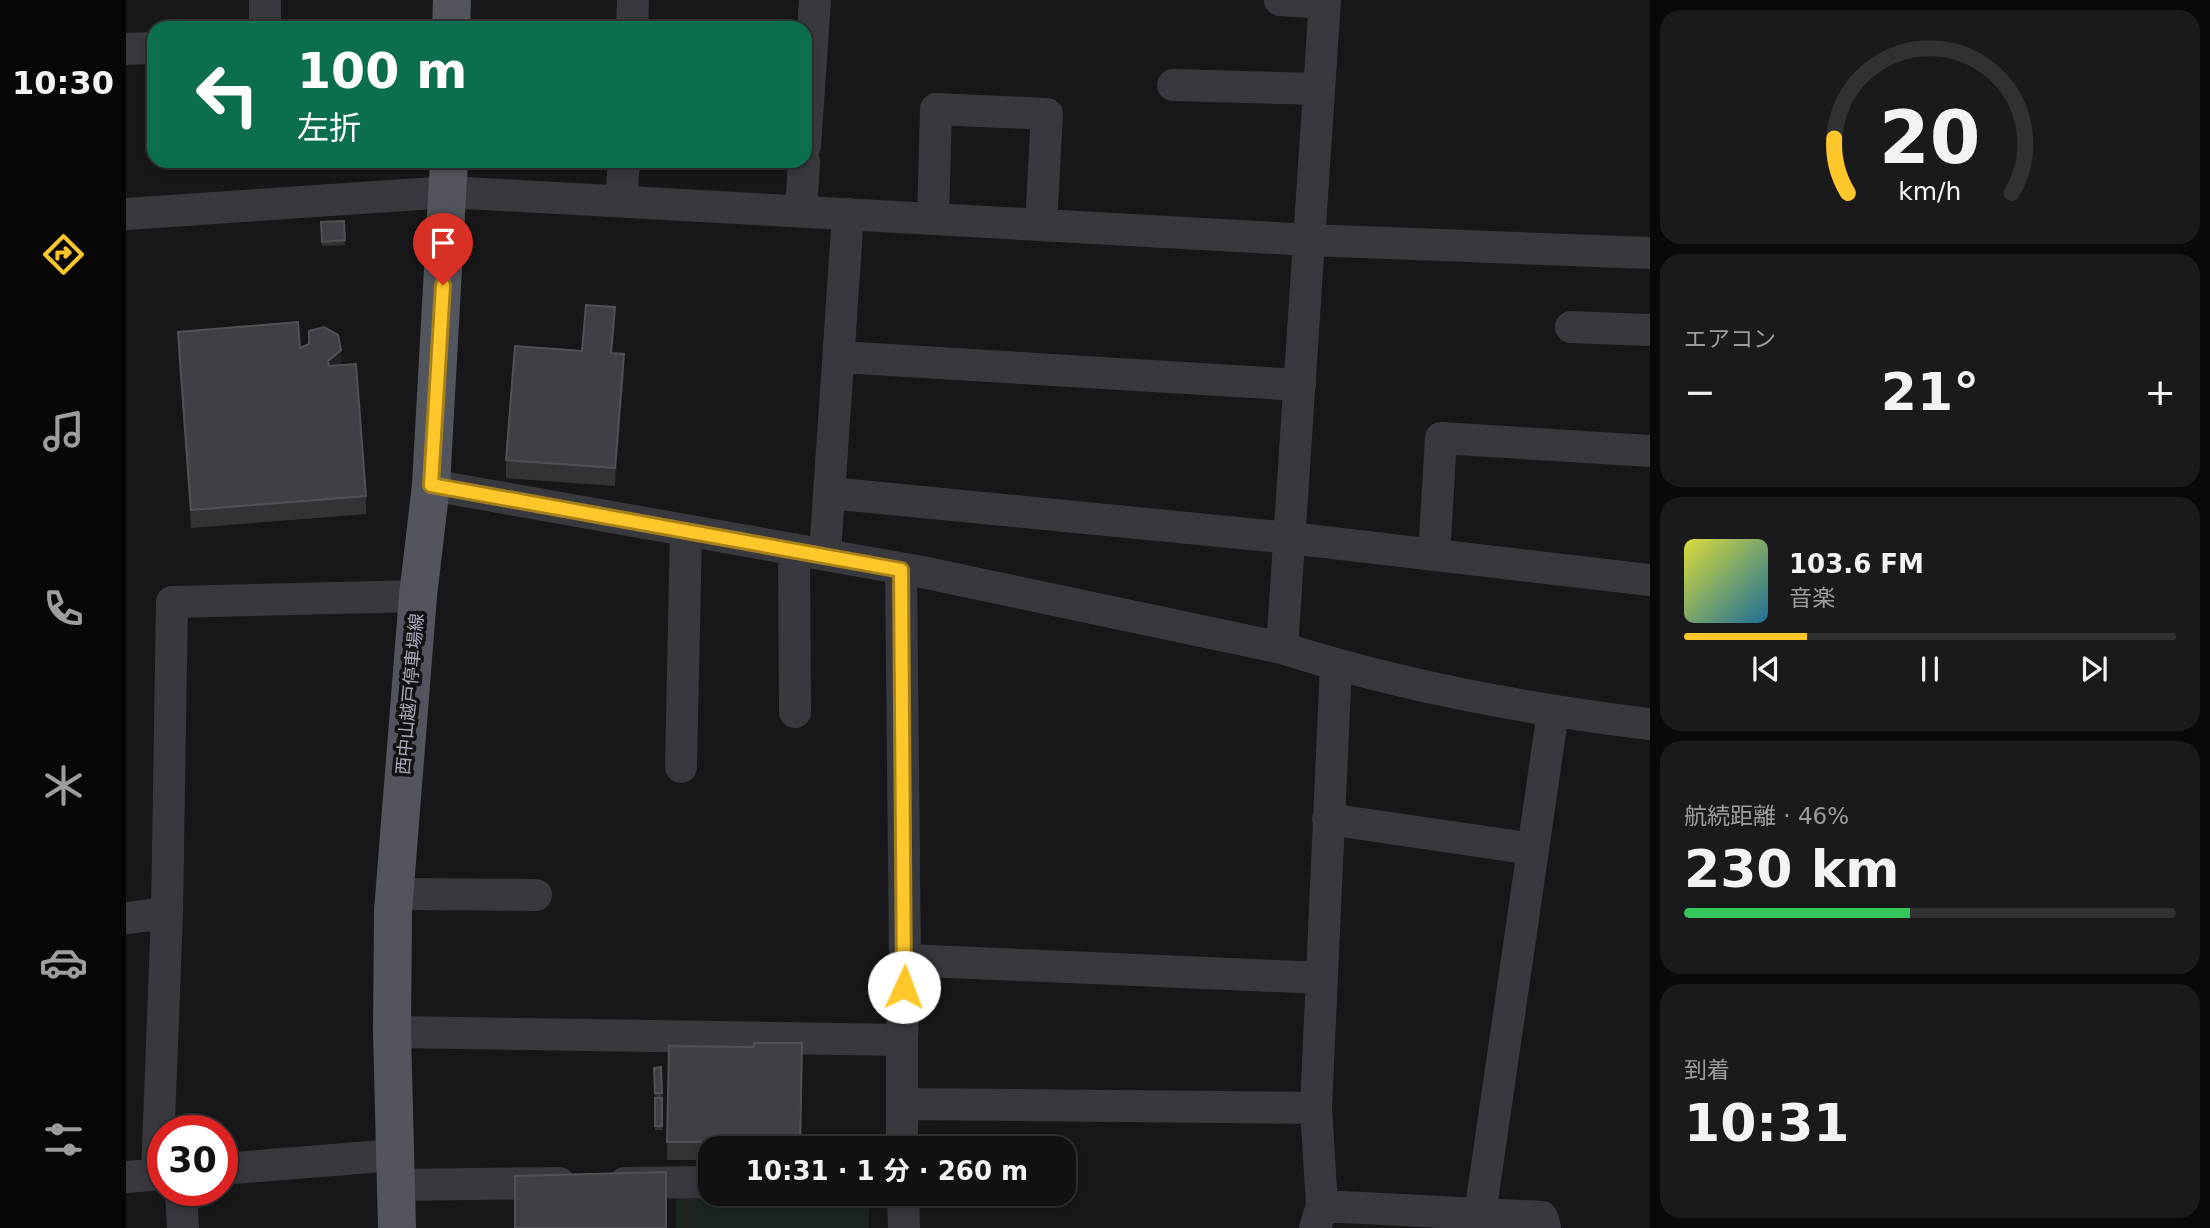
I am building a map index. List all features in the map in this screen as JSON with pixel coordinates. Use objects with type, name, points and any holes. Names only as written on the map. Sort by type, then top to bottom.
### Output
[{"type":"main road","points":[[451,21],[452,0]]},
{"type":"main road","name":"西中山越戸停車場線","points":[[397,1228],[392,1032],[394,894],[418,596],[431,485],[449,176]]},
{"type":"street","points":[[265,0],[265,21]]},
{"type":"street","points":[[632,21],[633,0]]},
{"type":"street","points":[[812,25],[815,0]]},
{"type":"street","points":[[1280,0],[1325,2],[1282,648]]},
{"type":"street","points":[[126,49],[147,48]]},
{"type":"street","points":[[1173,85],[1319,89]]},
{"type":"street","points":[[933,219],[936,109],[1046,114],[1041,225]]},
{"type":"street","points":[[621,201],[623,168]]},
{"type":"street","points":[[801,211],[804,168]]},
{"type":"street","points":[[126,214],[449,176],[621,201],[1310,240],[1650,253]]},
{"type":"street","points":[[825,554],[848,214]]},
{"type":"street","points":[[1571,327],[1650,330]]},
{"type":"street","points":[[840,357],[1300,384]]},
{"type":"street","points":[[1433,555],[1441,438],[1650,451]]},
{"type":"street","points":[[431,485],[825,554],[1282,648],[1336,665],[1553,712],[1650,724]]},
{"type":"street","points":[[830,493],[1290,538],[1650,580]]},
{"type":"street","points":[[681,767],[686,530]]},
{"type":"street","points":[[794,549],[795,712]]},
{"type":"street","points":[[901,570],[905,961],[902,1136]]},
{"type":"street","points":[[159,1115],[167,914],[172,602],[418,596]]},
{"type":"street","points":[[1336,665],[1321,978],[1317,1108],[1319,1217],[1480,1214],[1542,1217],[1545,1228]]},
{"type":"street","points":[[1480,1214],[1553,712]]},
{"type":"street","points":[[1328,819],[1533,849]]},
{"type":"street","points":[[394,894],[536,895]]},
{"type":"street","points":[[126,918],[167,914]]},
{"type":"street","points":[[905,961],[1321,978]]},
{"type":"street","points":[[392,1032],[902,1040]]},
{"type":"street","points":[[902,1104],[1317,1108]]},
{"type":"street","points":[[238,1169],[396,1170],[594,1183],[698,1182]]},
{"type":"street","points":[[172,1206],[184,1228]]},
{"type":"street","points":[[903,1206],[904,1228]]},
{"type":"shaded area","points":[[676,1192],[698,1192],[698,1206],[869,1206],[869,1228],[676,1228]]},
{"type":"building","points":[[344,221],[345,240],[322,242],[321,222]]},
{"type":"building","points":[[586,305],[615,307],[611,353],[624,354],[615,468],[506,460],[515,346],[582,351]]},
{"type":"building","points":[[298,322],[300,348],[309,344],[309,331],[324,327],[338,335],[341,350],[328,361],[329,366],[356,364],[366,496],[191,510],[178,332]]},
{"type":"building","points":[[754,1043],[802,1043],[800,1136],[698,1136],[698,1142],[667,1142],[669,1046],[754,1047]]},
{"type":"building","points":[[661,1067],[662,1093],[655,1093],[654,1068]]},
{"type":"building","points":[[655,1098],[662,1098],[662,1126],[655,1126]]},
{"type":"building","points":[[666,1172],[666,1228],[515,1228],[515,1176]]},
{"type":"route","points":[[443,285],[431,485],[825,554],[901,570],[904,987]]}]
